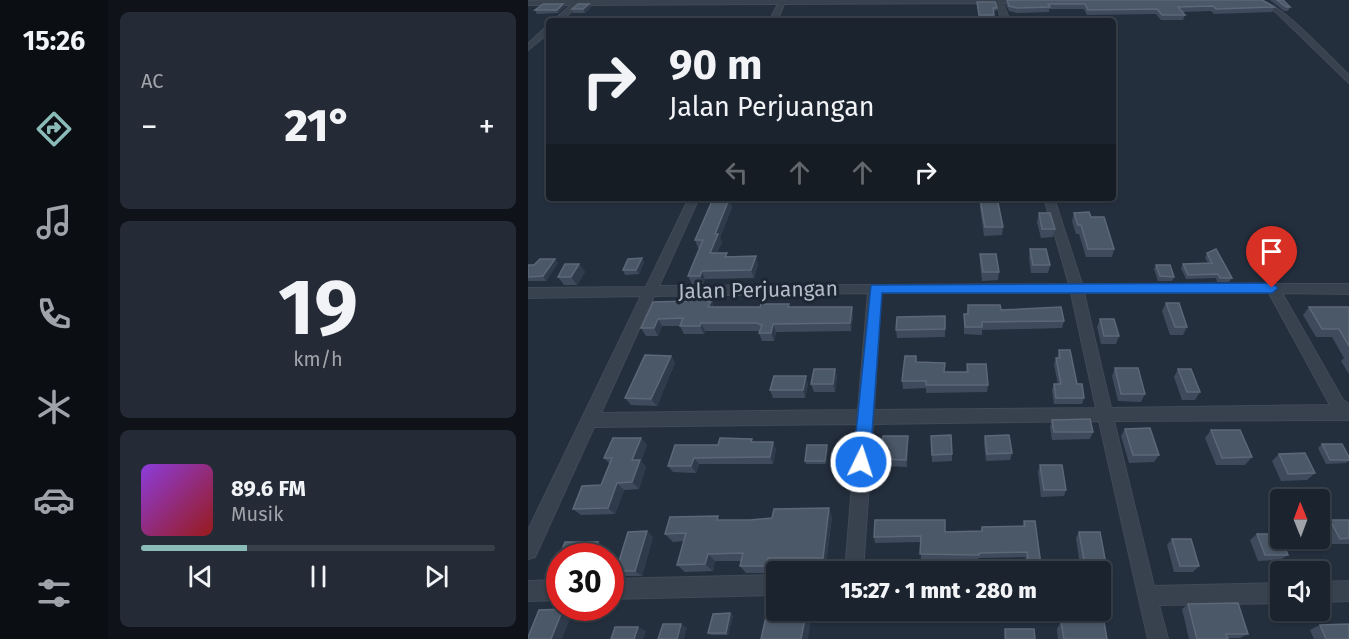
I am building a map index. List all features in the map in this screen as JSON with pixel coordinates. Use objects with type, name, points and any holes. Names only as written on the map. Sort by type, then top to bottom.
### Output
[{"type":"street","points":[[1250,0],[1262,0],[1279,12],[1349,81]]},
{"type":"street","points":[[999,1],[1005,18]]},
{"type":"street","points":[[528,3],[1031,1]]},
{"type":"street","points":[[560,18],[578,2]]},
{"type":"street","points":[[774,18],[782,2]]},
{"type":"street","points":[[528,48],[546,32]]},
{"type":"street","points":[[528,550],[693,201]]},
{"type":"street","points":[[1050,201],[1077,289],[1104,414],[1158,639]]},
{"type":"street","points":[[855,561],[864,418],[876,288]]},
{"type":"street","name":"Jalan Perjuangan","points":[[528,293],[876,288],[1349,289]]},
{"type":"street","points":[[1272,288],[1338,405],[1348,412]]},
{"type":"street","points":[[589,420],[1348,412]]},
{"type":"street","points":[[624,589],[766,585]]},
{"type":"street","points":[[528,591],[546,590]]},
{"type":"street","points":[[1330,591],[1349,591]]},
{"type":"street","points":[[1147,596],[1270,592]]},
{"type":"building","points":[[1007,0],[1262,0],[1274,7],[1216,9],[1213,6],[1178,7],[1185,15],[1162,15],[1157,9],[1088,10],[1085,4],[1048,4],[1050,7],[1017,8],[1009,6]]},
{"type":"building","points":[[1277,0],[1283,0],[1290,7],[1286,7]]},
{"type":"building","points":[[977,2],[995,2],[997,8],[993,8],[994,15],[979,15]]},
{"type":"building","points":[[543,4],[563,4],[557,10],[535,10]]},
{"type":"building","points":[[578,4],[589,4],[583,9],[572,9]]},
{"type":"building","points":[[712,201],[728,201],[710,253],[727,253],[725,257],[756,256],[751,270],[702,271],[700,276],[688,276],[703,240],[695,240]]},
{"type":"building","points":[[980,201],[998,201],[1003,227],[985,227]]},
{"type":"building","points":[[1089,212],[1091,217],[1104,217],[1114,249],[1088,249],[1081,225],[1078,225],[1074,213]]},
{"type":"building","points":[[1039,213],[1050,213],[1055,229],[1042,229]]},
{"type":"building","points":[[1030,249],[1046,249],[1050,265],[1033,265]]},
{"type":"building","points":[[1216,249],[1232,278],[1220,278],[1218,274],[1188,275],[1183,264],[1212,263],[1207,253]]},
{"type":"building","points":[[980,254],[996,254],[999,272],[983,272]]},
{"type":"building","points":[[642,258],[636,270],[623,270],[628,259]]},
{"type":"building","points":[[540,259],[555,259],[543,276],[528,277],[528,265],[534,265]]},
{"type":"building","points":[[565,264],[579,264],[571,277],[558,277]]},
{"type":"building","points":[[1156,265],[1170,265],[1174,277],[1160,276]]},
{"type":"building","points":[[693,293],[710,293],[707,301],[711,301],[708,307],[760,307],[761,304],[789,304],[788,307],[852,307],[850,323],[773,324],[771,333],[759,333],[762,325],[756,323],[701,323],[700,326],[680,326],[683,318],[658,319],[654,328],[641,328],[653,302],[690,301]]},
{"type":"building","points":[[1166,303],[1179,303],[1187,327],[1175,327]]},
{"type":"building","points":[[968,305],[1000,305],[1001,310],[1061,307],[1064,321],[982,322],[982,327],[965,327],[964,314],[968,314]]},
{"type":"building","points":[[1309,307],[1349,307],[1349,346],[1339,329],[1322,329]]},
{"type":"building","points":[[945,316],[945,329],[896,330],[897,317]]},
{"type":"building","points":[[1100,319],[1114,319],[1119,336],[1104,336]]},
{"type":"building","points":[[1059,350],[1070,350],[1077,384],[1082,384],[1084,398],[1056,398],[1054,384],[1061,384],[1056,358],[1060,358]]},
{"type":"building","points":[[645,355],[671,356],[651,399],[625,398]]},
{"type":"building","points":[[905,356],[916,356],[916,362],[945,363],[944,372],[968,372],[967,364],[986,364],[988,385],[926,385],[926,381],[902,381]]},
{"type":"building","points":[[1115,368],[1138,368],[1145,394],[1121,394]]},
{"type":"building","points":[[814,369],[835,369],[833,384],[811,384]]},
{"type":"building","points":[[1178,369],[1191,369],[1200,392],[1187,392]]},
{"type":"building","points":[[774,376],[806,376],[803,390],[770,390]]},
{"type":"building","points":[[1090,419],[1093,432],[1054,432],[1052,420]]},
{"type":"building","points":[[1150,428],[1159,455],[1133,455],[1125,429]]},
{"type":"building","points":[[1211,430],[1240,430],[1252,457],[1222,458]]},
{"type":"building","points":[[951,435],[952,454],[932,455],[931,436]]},
{"type":"building","points":[[1009,435],[1012,453],[987,454],[985,436]]},
{"type":"building","points":[[883,436],[908,436],[906,460],[880,459]]},
{"type":"building","points":[[613,438],[641,438],[632,460],[640,460],[632,482],[617,483],[608,508],[573,509],[582,486],[601,485],[612,458],[604,458]]},
{"type":"building","points":[[720,438],[773,442],[770,457],[694,458],[691,466],[668,466],[675,445],[718,445]]},
{"type":"building","points":[[1322,444],[1342,444],[1349,460],[1330,460]]},
{"type":"building","points":[[807,445],[827,445],[825,461],[805,461]]},
{"type":"building","points":[[1305,453],[1315,473],[1288,474],[1279,454]]},
{"type":"building","points":[[1040,465],[1062,465],[1066,490],[1044,490]]},
{"type":"building","points":[[829,508],[823,558],[768,558],[766,566],[740,566],[743,553],[708,554],[705,564],[677,565],[686,533],[665,534],[670,517],[718,516],[717,520],[750,520],[772,518],[774,509]]},
{"type":"building","points":[[875,520],[945,520],[945,532],[982,531],[982,527],[1025,526],[1024,521],[1035,521],[1040,561],[1028,561],[1027,552],[979,553],[979,555],[920,554],[921,536],[874,537]]},
{"type":"building","points":[[1330,520],[1349,520],[1349,538],[1340,539]]},
{"type":"building","points":[[647,531],[635,571],[624,571],[624,545],[628,532]]},
{"type":"building","points":[[1079,532],[1100,532],[1105,561],[1084,561]]},
{"type":"building","points":[[1257,534],[1270,534],[1270,549],[1285,549],[1288,555],[1265,555]]},
{"type":"building","points":[[1172,539],[1191,539],[1199,566],[1180,566]]},
{"type":"building","points":[[565,542],[598,542],[598,543]]},
{"type":"building","points":[[1238,603],[1248,634],[1226,634],[1228,639],[1197,639],[1188,604]]},
{"type":"building","points":[[539,610],[546,610],[546,621],[558,621],[551,639],[528,639]]},
{"type":"building","points":[[730,613],[726,633],[708,633],[713,614]]},
{"type":"building","points":[[766,616],[766,621],[804,621],[801,639],[761,639]]},
{"type":"building","points":[[1061,622],[1104,622],[1107,639],[1064,639]]},
{"type":"building","points":[[663,624],[681,624],[677,639],[658,639]]},
{"type":"building","points":[[1349,624],[1349,639],[1326,639],[1320,625]]},
{"type":"building","points":[[615,627],[638,627],[634,639],[611,639]]},
{"type":"building","points":[[1005,629],[1034,629],[1035,639],[1006,639]]},
{"type":"route","points":[[861,462],[876,288],[1272,288]]}]
